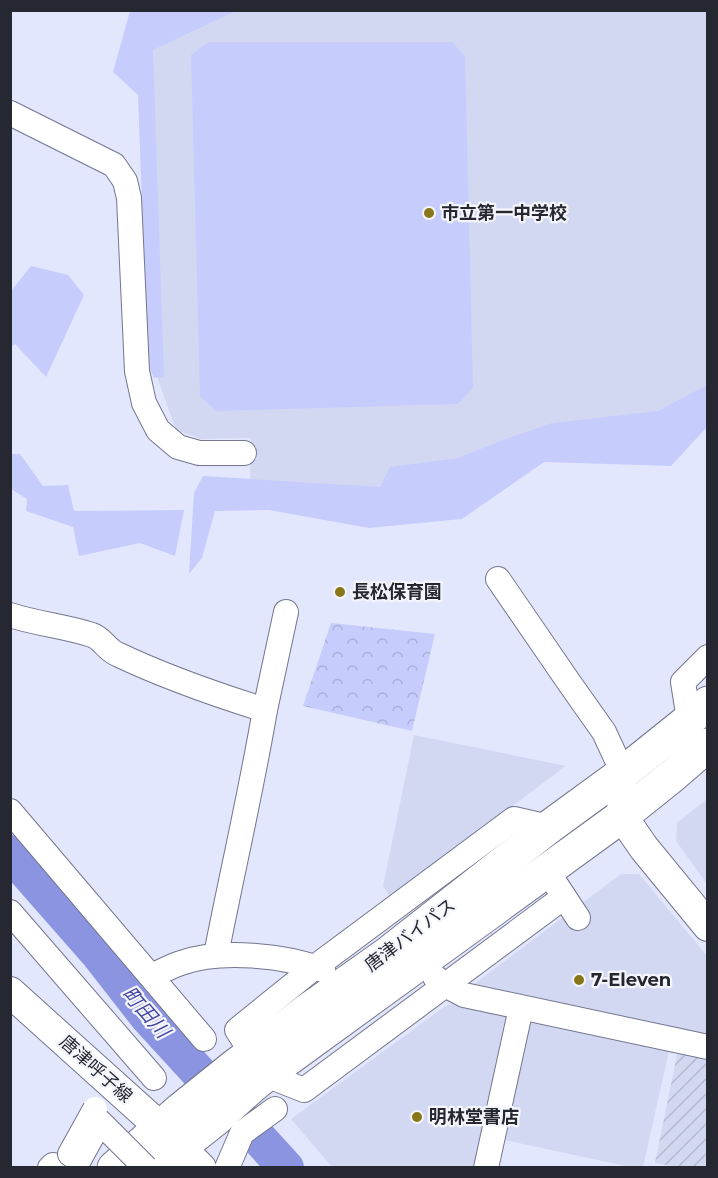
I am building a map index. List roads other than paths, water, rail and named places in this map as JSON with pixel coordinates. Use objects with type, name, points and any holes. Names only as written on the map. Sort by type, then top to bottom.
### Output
[{"type":"highway","name":"唐津バイパス","points":[[154,1167],[180,1147],[203,1110],[250,1071],[349,981],[549,827],[623,773],[701,723]]},
{"type":"highway","name":"唐津バイパス","points":[[250,1071],[419,965],[556,884],[622,816],[672,776],[701,723]]},
{"type":"highway","name":"唐津バイパス","points":[[114,1167],[180,1147]]},
{"type":"main road","points":[[623,773],[622,816],[644,848],[708,926]]},
{"type":"main road","name":"唐津呼子線","points":[[10,992],[180,1147]]},
{"type":"street","points":[[10,113],[114,165],[125,181],[129,198],[137,371],[144,403],[158,430],[178,447],[199,453],[244,453]]},
{"type":"street","points":[[498,579],[604,732],[623,773]]},
{"type":"street","points":[[216,955],[286,612]]},
{"type":"street","points":[[10,615],[95,636],[114,653],[174,679],[265,710]]},
{"type":"street","points":[[701,723],[683,682],[708,657]]},
{"type":"street","points":[[10,811],[204,1039]]},
{"type":"street","points":[[549,827],[514,819],[315,967],[237,1030],[250,1071],[304,1090],[445,985],[556,884],[578,918]]},
{"type":"street","points":[[10,912],[154,1078]]},
{"type":"street","points":[[151,976],[182,962],[216,955],[262,956],[315,967],[349,981]]},
{"type":"street","points":[[419,965],[445,985],[464,994],[708,1047]]},
{"type":"street","points":[[486,1167],[521,1008]]},
{"type":"street","points":[[227,1167],[242,1133],[275,1108]]},
{"type":"street","points":[[95,1110],[70,1154],[79,1160],[100,1122],[146,1167]]},
{"type":"street","points":[[50,1167],[53,1165],[56,1167]]},
{"type":"waterway","name":"町田川","points":[[10,853],[97,952],[147,1016],[286,1168]]},
{"type":"waterway","name":"町田川","points":[[10,858],[13,855]]},
{"type":"place","name":"市立第一中学校","points":[[429,213]]},
{"type":"place","name":"長松保育園","points":[[340,592]]},
{"type":"place","name":"7-Eleven","points":[[579,980]]},
{"type":"place","name":"明林堂書店","points":[[417,1117]]}]
